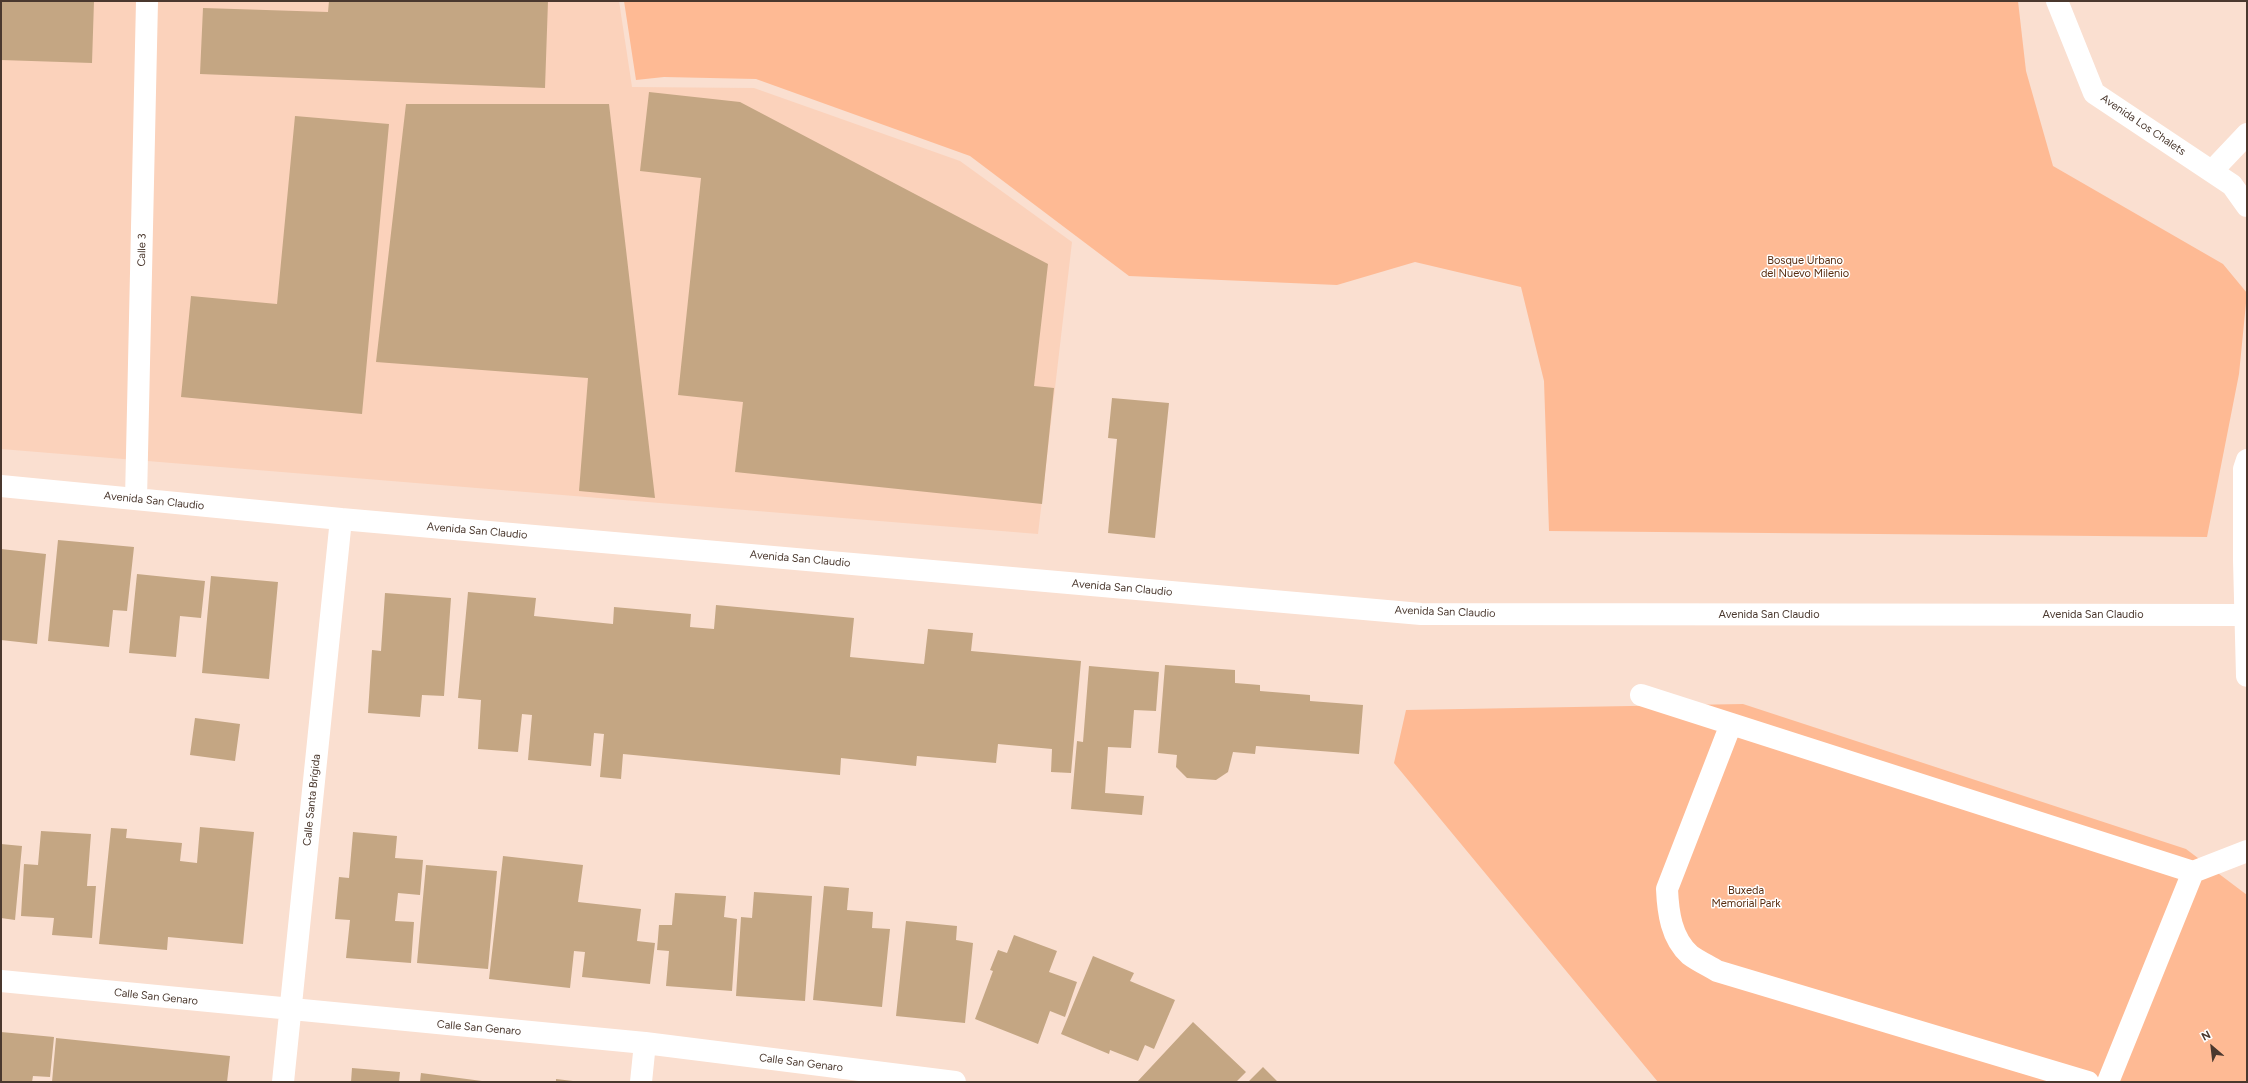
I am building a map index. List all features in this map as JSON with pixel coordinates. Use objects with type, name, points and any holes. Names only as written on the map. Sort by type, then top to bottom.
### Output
[{"type":"street","name":"Calle 3","points":[[136,499],[147,1]]},
{"type":"street","name":"Avenida Los Chalets","points":[[2057,1],[2094,93],[2232,185],[2247,206]]},
{"type":"street","points":[[2212,171],[2247,134]]},
{"type":"street","points":[[2247,460],[2244,469],[2244,552],[2247,616],[2247,676]]},
{"type":"street","name":"Avenida San Claudio","points":[[1,486],[341,519],[1421,614],[2247,616]]},
{"type":"street","name":"Calle Santa Brígida","points":[[283,1082],[341,519]]},
{"type":"street","points":[[1641,694],[2192,872],[2247,851]]},
{"type":"street","points":[[1731,724],[1667,889],[1668,914],[1676,937],[1690,954],[1717,971],[2041,1075],[2088,1082]]},
{"type":"street","points":[[2108,1082],[2192,872]]},
{"type":"street","name":"Calle San Genaro","points":[[1,981],[645,1043],[955,1082]]},
{"type":"street","points":[[641,1082],[645,1043]]},
{"type":"shaded area","points":[[1,1],[619,1],[632,87],[754,88],[960,161],[1072,242],[1038,534],[1,449]]},
{"type":"green space","name":"Bosque Urbano del Nuevo Milenio","points":[[624,1],[2018,1],[2026,71],[2053,166],[2223,264],[2247,293],[2239,374],[2207,537],[1549,531],[1544,381],[1521,287],[1415,262],[1337,285],[1129,276],[970,156],[756,79],[664,77],[636,80]]},
{"type":"green space","name":"Buxeda Memorial Park","points":[[1743,704],[2186,849],[2247,895],[2247,1082],[1658,1082],[1394,763],[1406,710]]},
{"type":"building","points":[[1,1],[94,1],[92,63],[1,60]]},
{"type":"building","points":[[329,1],[548,1],[545,88],[200,74],[203,8],[328,12]]},
{"type":"building","points":[[649,92],[740,102],[1048,264],[1034,386],[1054,388],[1042,504],[735,472],[743,402],[678,395],[701,178],[640,171]]},
{"type":"building","points":[[406,104],[609,104],[655,498],[579,491],[588,378],[376,362]]},
{"type":"building","points":[[295,116],[389,124],[362,414],[181,397],[191,296],[277,304]]},
{"type":"building","points":[[1112,398],[1169,403],[1155,538],[1108,533],[1117,439],[1108,438]]},
{"type":"building","points":[[58,540],[134,547],[127,611],[113,610],[109,647],[48,641]]},
{"type":"building","points":[[1,549],[46,554],[37,644],[1,640]]},
{"type":"building","points":[[137,574],[205,581],[201,618],[180,616],[176,657],[129,653]]},
{"type":"building","points":[[211,576],[278,582],[269,679],[202,673]]},
{"type":"building","points":[[468,592],[536,598],[534,616],[613,624],[614,607],[691,614],[690,627],[714,629],[716,605],[854,618],[850,657],[924,664],[928,629],[973,633],[971,651],[1081,661],[1071,773],[1051,772],[1052,749],[998,744],[996,763],[917,756],[916,766],[841,758],[840,775],[623,754],[621,779],[600,777],[604,734],[594,733],[591,766],[528,760],[532,715],[522,714],[518,752],[478,749],[481,700],[458,698]]},
{"type":"building","points":[[385,593],[451,598],[444,696],[422,695],[420,717],[368,713],[372,650],[381,651]]},
{"type":"building","points":[[1165,665],[1235,670],[1235,683],[1260,685],[1260,691],[1310,695],[1310,701],[1363,705],[1359,754],[1256,746],[1255,754],[1233,752],[1228,772],[1216,780],[1187,778],[1176,767],[1177,755],[1158,753]]},
{"type":"building","points":[[1089,666],[1159,672],[1156,711],[1134,710],[1131,748],[1108,747],[1105,793],[1144,796],[1142,815],[1071,809],[1077,741],[1083,742]]},
{"type":"building","points":[[195,718],[240,724],[235,761],[190,755]]},
{"type":"building","points":[[200,827],[254,832],[243,944],[168,937],[167,950],[99,944],[111,828],[127,829],[126,838],[182,843],[180,861],[197,863]]},
{"type":"building","points":[[41,831],[91,834],[87,886],[96,886],[92,938],[52,935],[54,918],[21,916],[24,864],[38,865]]},
{"type":"building","points":[[353,832],[397,836],[395,858],[423,860],[420,895],[398,893],[395,921],[414,922],[411,963],[346,958],[350,920],[335,919],[339,877],[349,878]]},
{"type":"building","points":[[1,844],[22,846],[15,920],[1,918]]},
{"type":"building","points":[[503,856],[583,865],[578,902],[641,909],[637,941],[655,943],[650,984],[582,977],[585,952],[574,951],[570,988],[489,979]]},
{"type":"building","points":[[426,865],[497,871],[488,969],[417,963]]},
{"type":"building","points":[[824,886],[849,888],[847,910],[873,912],[872,928],[890,929],[882,1007],[813,1000]]},
{"type":"building","points":[[754,892],[812,896],[805,1001],[736,996],[741,917],[752,918]]},
{"type":"building","points":[[675,893],[726,896],[724,917],[737,919],[732,991],[666,986],[669,951],[657,950],[659,925],[672,925]]},
{"type":"building","points":[[906,921],[957,926],[956,940],[973,943],[965,1023],[896,1016]]},
{"type":"building","points":[[1014,935],[1057,951],[1049,972],[1077,982],[1065,1017],[1050,1011],[1038,1044],[975,1019],[993,971],[990,970],[998,950],[1007,953]]},
{"type":"building","points":[[1093,956],[1134,973],[1130,981],[1175,1000],[1154,1049],[1145,1045],[1138,1061],[1110,1050],[1109,1054],[1061,1034]]},
{"type":"building","points":[[1193,1022],[1246,1072],[1236,1082],[1137,1082]]},
{"type":"building","points":[[1,1032],[54,1037],[50,1077],[33,1076],[32,1082],[1,1082]]},
{"type":"building","points":[[56,1038],[230,1056],[227,1082],[52,1082]]},
{"type":"building","points":[[1263,1067],[1278,1082],[1248,1082]]},
{"type":"building","points":[[352,1068],[400,1072],[399,1082],[351,1082]]},
{"type":"building","points":[[421,1073],[482,1081],[482,1082],[420,1082]]},
{"type":"building","points":[[556,1079],[573,1081],[573,1082],[556,1082]]}]
